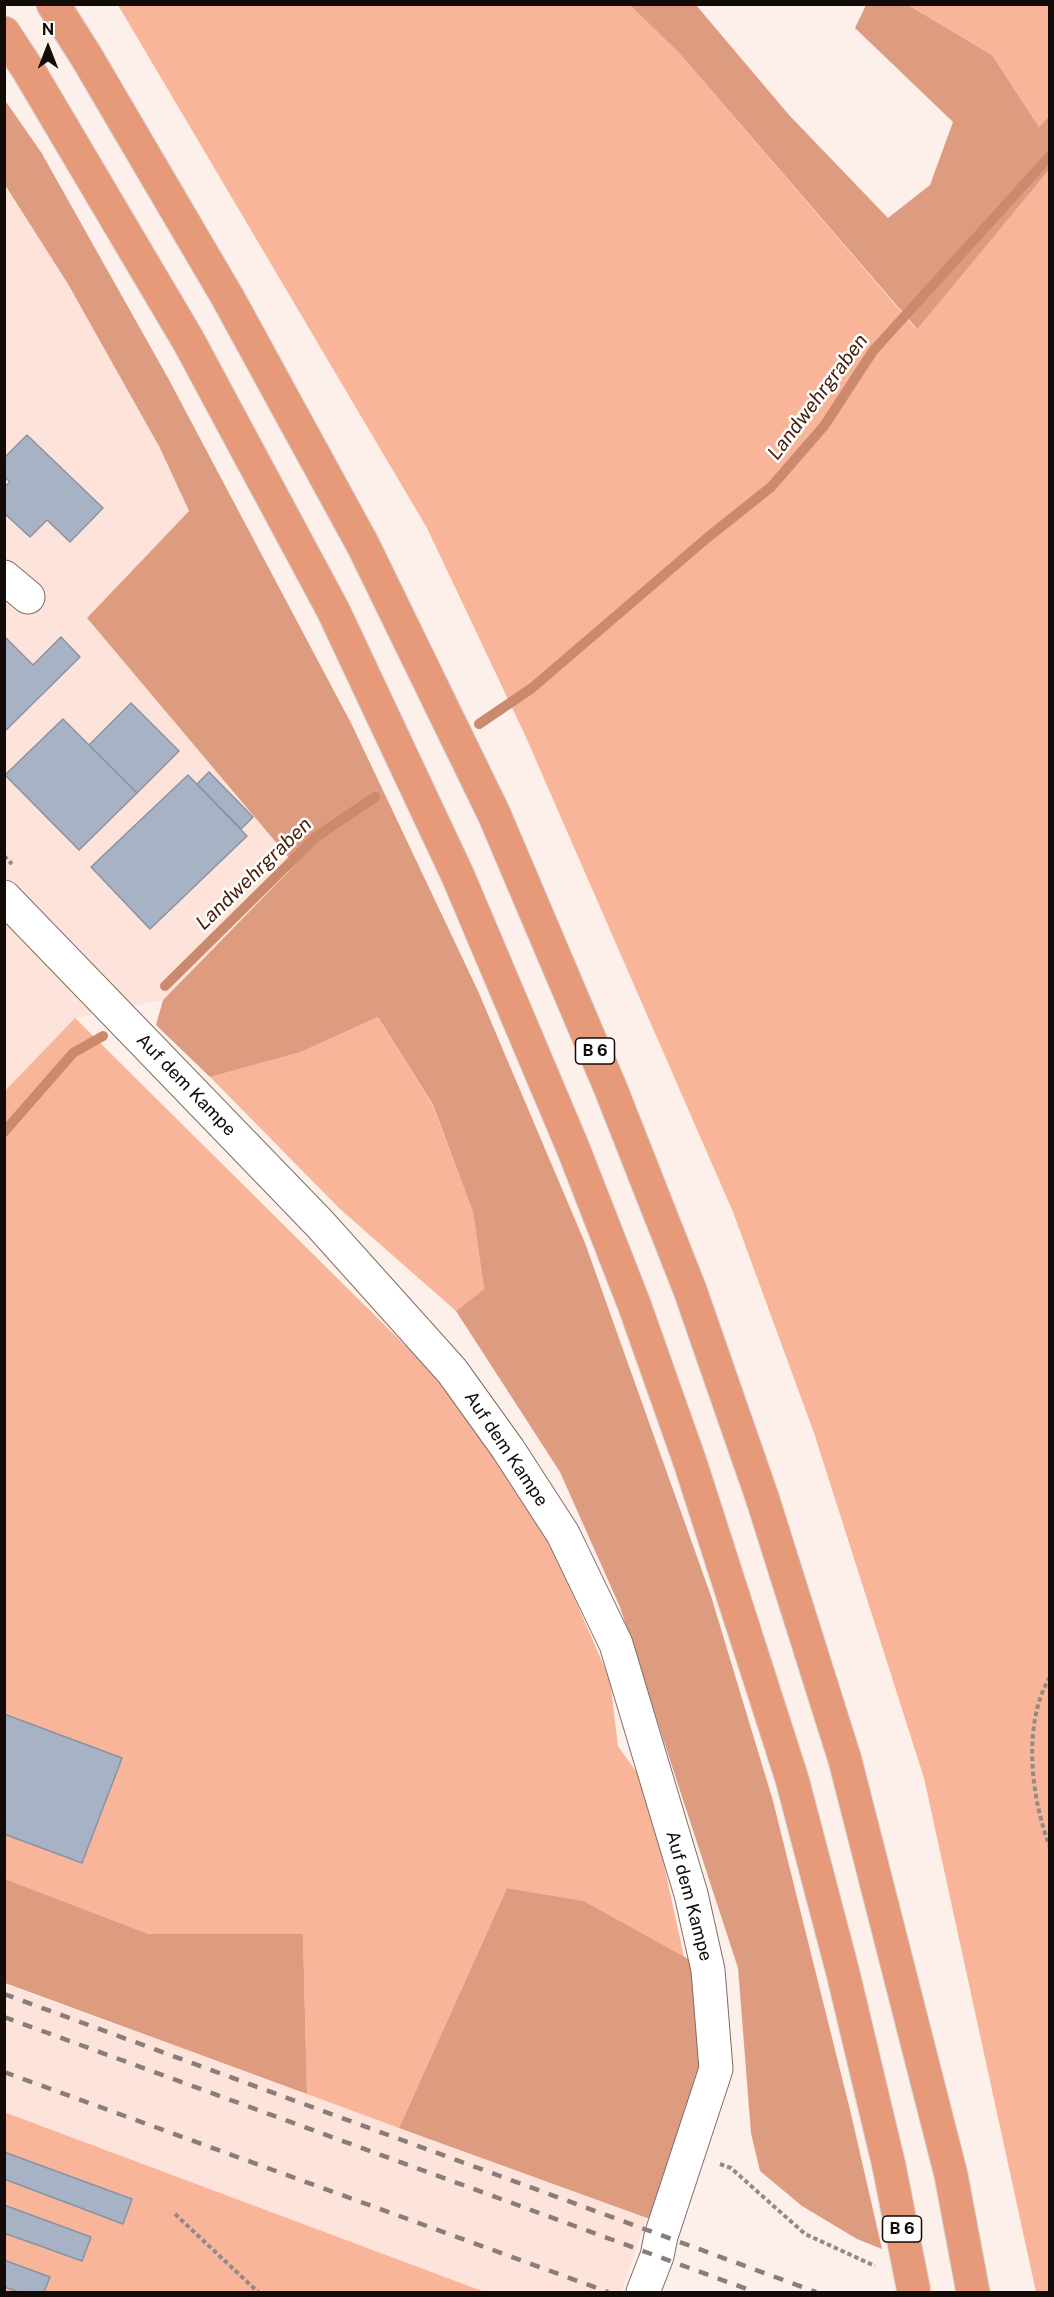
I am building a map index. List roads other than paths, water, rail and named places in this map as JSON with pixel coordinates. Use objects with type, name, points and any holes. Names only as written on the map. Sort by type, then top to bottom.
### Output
[{"type":"highway","name":"B 6","points":[[53,4],[228,298],[363,545],[494,814],[610,1087],[693,1301],[762,1497],[838,1738],[913,2020],[951,2175],[973,2292]]},
{"type":"highway","name":"B 6","points":[[4,33],[29,71],[188,340],[333,610],[458,876],[573,1148],[634,1304],[690,1462],[792,1779],[843,1973],[889,2166],[914,2292]]},
{"type":"street","name":"Auf dem Kampe","points":[[4,897],[320,1224],[452,1371],[508,1449],[563,1534],[616,1644],[691,1894],[708,1970],[716,2069],[661,2236],[657,2256],[643,2292]]},
{"type":"waterway","name":"Landwehrgraben","points":[[479,724],[532,688],[707,538],[771,487],[824,426],[873,351],[1050,156]]},
{"type":"waterway","name":"Landwehrgraben","points":[[165,986],[316,837],[375,797]]},
{"type":"waterway","name":"Landwehrgraben","points":[[4,1132],[73,1053],[103,1036]]},
{"type":"railway","points":[[4,1994],[816,2292]]},
{"type":"railway","points":[[4,2017],[755,2292]]},
{"type":"railway","points":[[4,2072],[608,2292]]}]
